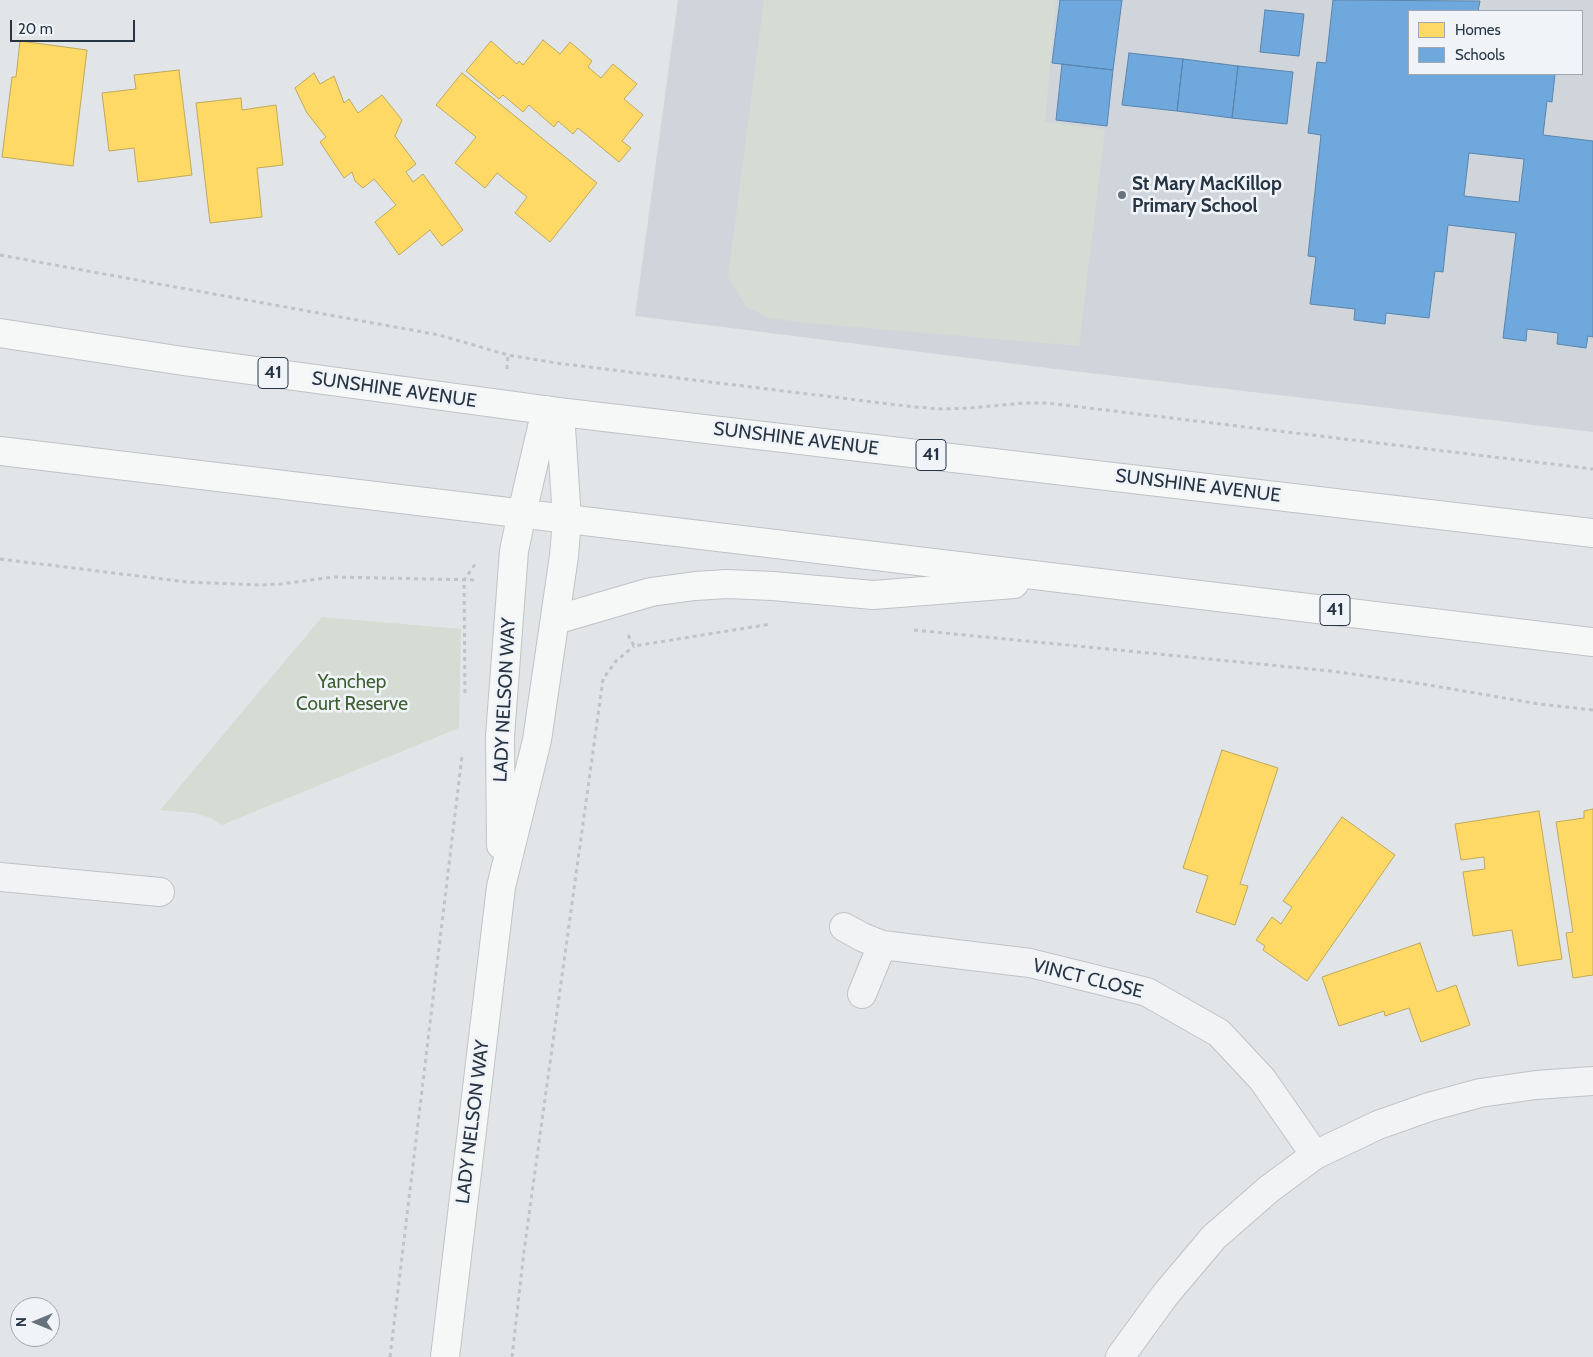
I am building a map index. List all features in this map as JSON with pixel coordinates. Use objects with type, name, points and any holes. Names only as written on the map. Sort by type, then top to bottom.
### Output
[{"type":"main road","name":"SUNSHINE AVENUE","points":[[0,333],[553,411],[1593,532]]},
{"type":"main road","name":"LADY NELSON WAY","points":[[501,887],[500,736],[514,551],[522,513],[553,411]]},
{"type":"main road","name":"LADY NELSON WAY","points":[[445,1357],[501,887],[537,740],[564,556],[567,519],[553,411]]},
{"type":"main road","name":"41","points":[[0,452],[1078,579],[1593,642]]},
{"type":"main road","points":[[555,620],[651,592],[727,584],[873,595],[1078,579]]},
{"type":"street","points":[[0,876],[160,892]]},
{"type":"street","name":"VINCT CLOSE","points":[[844,926],[862,937],[882,945],[1030,963],[1147,992],[1219,1033],[1262,1079],[1315,1155]]},
{"type":"street","points":[[862,994],[882,945]]},
{"type":"street","points":[[1120,1357],[1165,1295],[1214,1237],[1270,1189],[1315,1155],[1378,1126],[1438,1104],[1480,1094],[1536,1085],[1593,1081]]},
{"type":"path","points":[[0,255],[439,335],[508,355],[584,367],[914,407],[943,409],[1048,403],[1593,469]]},
{"type":"path","points":[[507,373],[508,355]]},
{"type":"path","points":[[0,559],[89,571],[196,582],[274,584],[333,577],[464,580],[512,577]]},
{"type":"path","points":[[465,694],[464,580],[476,562]]},
{"type":"path","points":[[610,603],[634,646]]},
{"type":"path","points":[[512,1357],[524,1250],[603,678],[616,661],[634,646],[776,623]]},
{"type":"path","points":[[905,629],[1331,671],[1424,684],[1539,704],[1593,710]]},
{"type":"path","points":[[390,1357],[462,751]]},
{"type":"shaded area","name":"St Mary MacKillop Primary School","points":[[678,0],[1593,0],[1593,432],[1056,369],[635,316]]},
{"type":"green space","points":[[764,0],[1056,0],[1045,122],[1105,129],[1079,346],[807,323],[769,318],[746,307],[728,277]]},
{"type":"green space","name":"Yanchep Court Reserve","points":[[322,617],[461,629],[459,728],[222,825],[211,818],[195,813],[160,810]]},
{"type":"building: Homes","points":[[543,40],[560,54],[570,42],[592,61],[588,67],[601,78],[613,64],[637,84],[624,99],[643,115],[622,141],[631,148],[619,162],[578,128],[573,134],[558,121],[554,127],[529,105],[523,112],[503,95],[499,99],[466,71],[491,41],[517,64],[519,61],[523,65]]},
{"type":"building: Homes","points":[[20,41],[87,50],[73,166],[2,157],[12,77],[16,77]]},
{"type":"building: Homes","points":[[179,70],[192,175],[138,182],[134,148],[109,151],[102,93],[136,89],[134,75]]},
{"type":"building: Homes","points":[[314,73],[320,84],[334,76],[344,103],[349,99],[358,113],[382,95],[402,120],[395,136],[416,164],[406,172],[413,182],[423,174],[463,230],[442,246],[430,230],[399,255],[375,222],[396,205],[374,179],[363,188],[355,181],[352,172],[344,178],[320,142],[326,137],[307,113],[295,88]]},
{"type":"building: Homes","points":[[462,73],[597,183],[550,242],[515,213],[527,197],[497,173],[485,188],[455,163],[476,137],[436,105]]},
{"type":"building: Homes","points":[[241,98],[242,110],[276,105],[283,165],[257,168],[262,217],[210,223],[196,103]]},
{"type":"building: Homes","points":[[1222,750],[1278,768],[1240,884],[1248,886],[1235,925],[1196,912],[1208,876],[1183,868]]},
{"type":"building: Homes","points":[[1593,809],[1593,975],[1573,978],[1566,933],[1573,932],[1556,822],[1584,818],[1584,811]]},
{"type":"building: Homes","points":[[1539,811],[1562,959],[1518,966],[1512,930],[1473,936],[1463,872],[1485,869],[1484,857],[1461,860],[1455,824]]},
{"type":"building: Homes","points":[[1342,817],[1395,855],[1307,981],[1263,950],[1265,946],[1256,940],[1272,917],[1281,924],[1292,907],[1283,901]]},
{"type":"building: Homes","points":[[1420,943],[1437,992],[1456,985],[1470,1025],[1421,1042],[1409,1008],[1385,1016],[1384,1011],[1339,1026],[1322,977]]},
{"type":"building: Schools","points":[[1060,0],[1122,0],[1113,70],[1052,63]]},
{"type":"building: Schools","points":[[1333,0],[1480,1],[1478,10],[1408,10],[1408,75],[1555,75],[1552,102],[1547,101],[1543,135],[1593,141],[1593,337],[1588,336],[1586,348],[1557,344],[1558,333],[1527,329],[1526,341],[1503,338],[1516,233],[1448,225],[1443,272],[1435,271],[1429,318],[1386,313],[1385,324],[1354,320],[1355,309],[1310,304],[1316,257],[1308,256],[1321,135],[1308,133],[1317,62],[1326,63]],"holes":[[[1469,153],[1524,159],[1519,202],[1464,196]]]},
{"type":"building: Schools","points":[[1265,10],[1304,14],[1299,56],[1260,52]]},
{"type":"building: Schools","points":[[1129,53],[1183,59],[1177,111],[1122,105]]},
{"type":"building: Schools","points":[[1183,59],[1238,66],[1232,118],[1177,111]]},
{"type":"building: Schools","points":[[1062,64],[1113,70],[1107,126],[1056,120]]},
{"type":"building: Schools","points":[[1238,66],[1293,72],[1287,124],[1232,118]]},
{"type":"place","name":"St Mary MacKillop Primary School","points":[[1122,195]]}]
